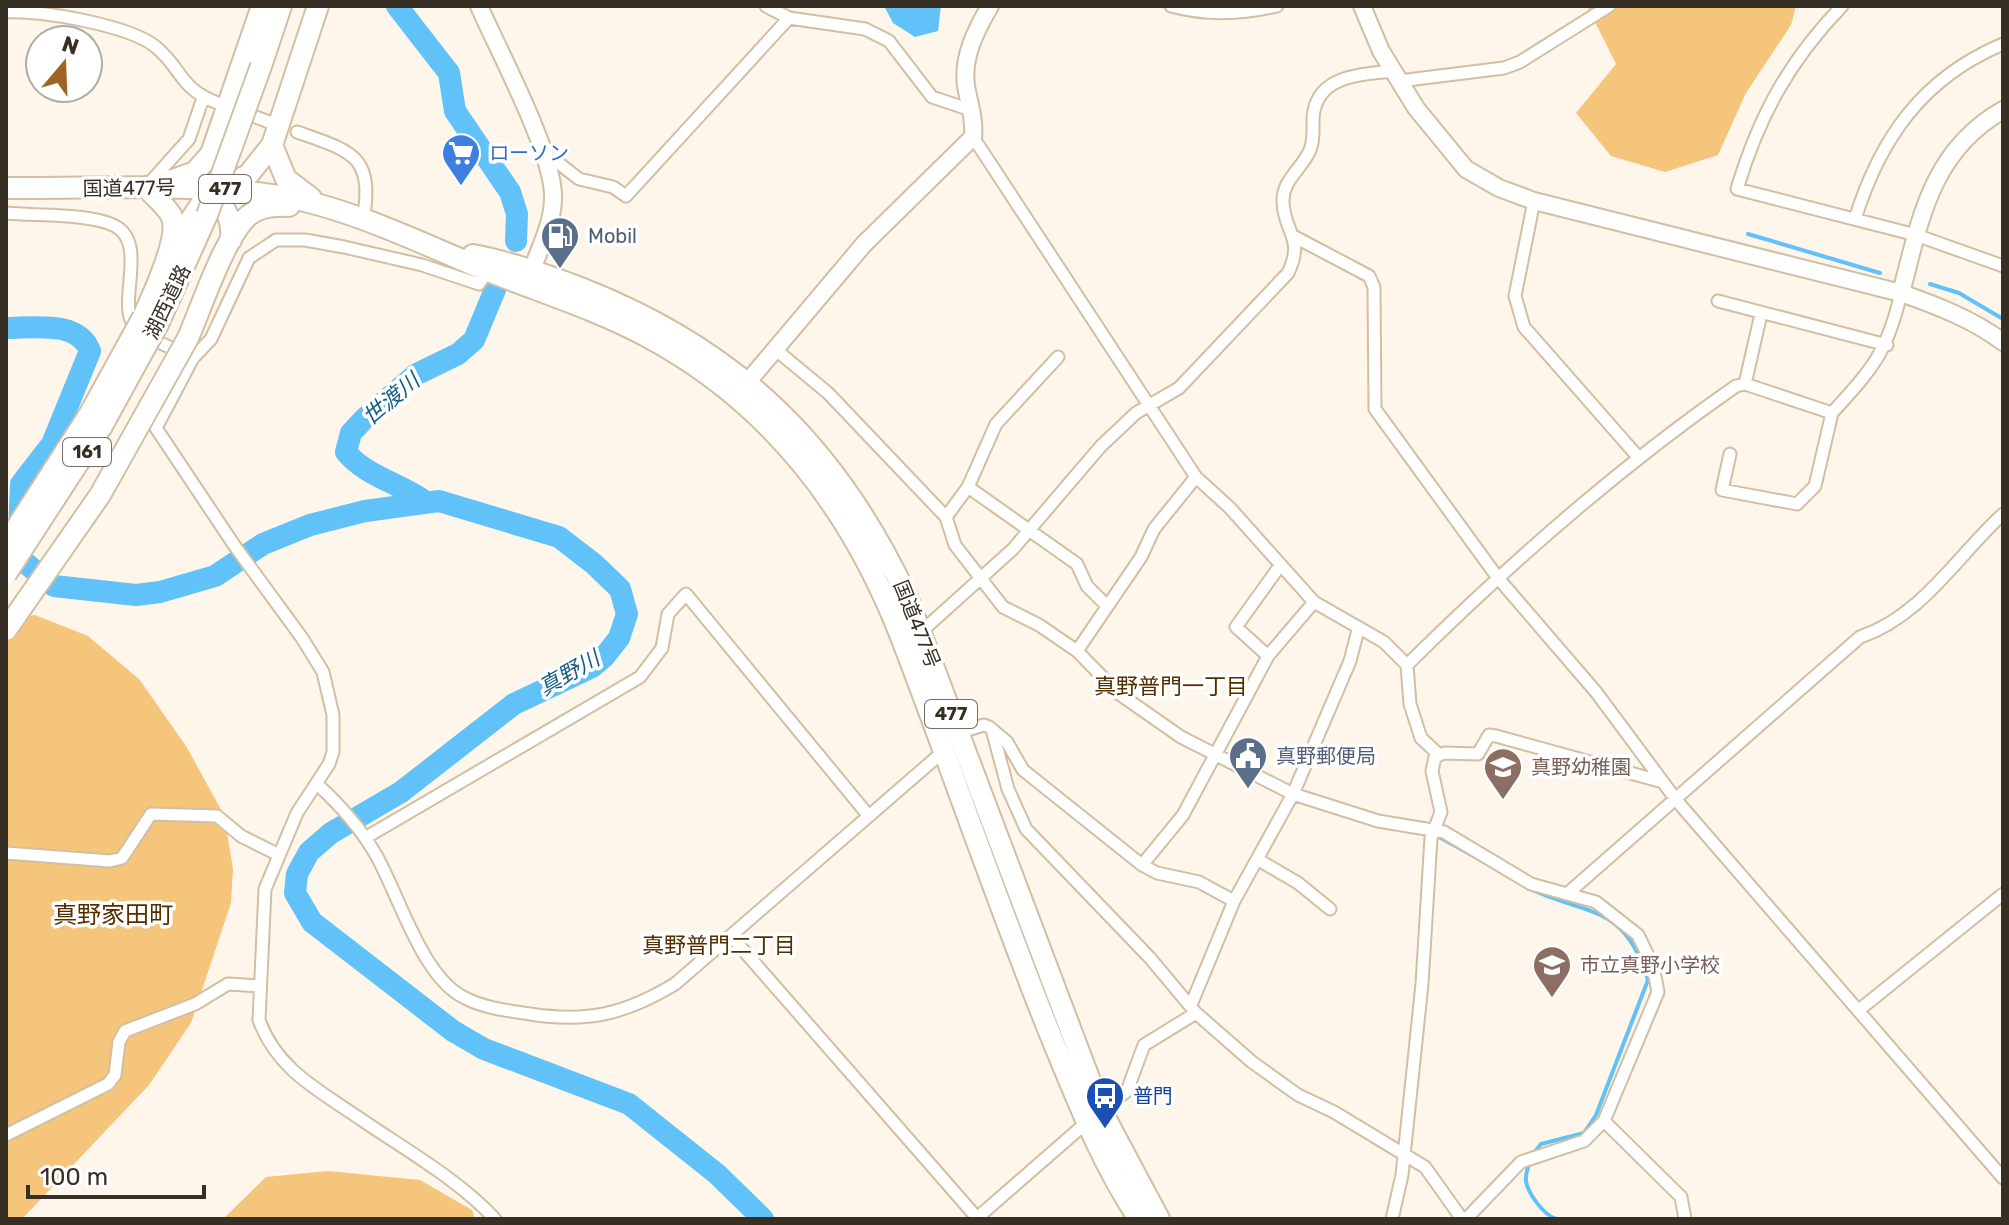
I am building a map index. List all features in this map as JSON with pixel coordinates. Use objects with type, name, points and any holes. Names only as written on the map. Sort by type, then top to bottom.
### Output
[{"type":"highway","points":[[6,544],[150,321],[169,253],[172,217],[146,187],[195,172],[208,160],[219,139],[262,6]]},
{"type":"highway","name":"湖西道路","points":[[6,574],[102,426],[150,321],[207,215],[281,6]]},
{"type":"highway","points":[[169,253],[190,217],[213,190],[249,174],[272,145],[318,6]]},
{"type":"highway","points":[[219,139],[213,190],[228,213],[231,240]]},
{"type":"highway","points":[[272,145],[281,171],[292,185],[341,214]]},
{"type":"highway","name":"国道477号","points":[[6,188],[146,187],[285,196],[492,265],[620,323],[742,388],[837,508],[862,549],[902,640],[1025,971],[1139,1219]]},
{"type":"highway","points":[[6,630],[100,495],[188,338],[231,240],[249,215],[271,206],[341,214]]},
{"type":"highway","name":"国道477号","points":[[492,265],[532,270],[646,317],[807,438],[850,493],[884,549],[921,632],[1094,1116],[1159,1219]]},
{"type":"street","points":[[479,6],[542,151],[553,194],[550,222],[532,270]]},
{"type":"street","points":[[766,6],[789,18],[865,29],[889,41],[932,97],[971,110]]},
{"type":"street","points":[[990,6],[969,48],[965,81],[973,137],[1196,477],[1230,508],[1279,567],[1314,602],[1358,630],[1384,642],[1407,665],[1410,704],[1421,738],[1438,754],[1478,754],[1489,735],[1496,736],[1663,782]]},
{"type":"street","points":[[1171,6],[1199,13],[1240,14],[1277,6]]},
{"type":"street","points":[[1362,6],[1396,76],[1416,108],[1466,169],[1499,188],[1534,201],[1901,293],[1958,315],[2003,342]]},
{"type":"street","points":[[921,632],[984,578],[1028,532],[1101,446],[1150,404],[1179,388],[1288,273],[1296,251],[1295,237],[1283,205],[1284,188],[1312,146],[1314,104],[1320,91],[1335,82],[1504,68],[1520,62],[1609,6]]},
{"type":"street","points":[[1842,6],[1817,32],[1754,131],[1737,189],[1916,235],[2003,266]]},
{"type":"street","points":[[12,10],[134,33],[158,48],[189,89],[220,104]]},
{"type":"street","points":[[542,151],[579,179],[613,187],[626,196],[789,18]]},
{"type":"street","points":[[1855,219],[1868,178],[1891,133],[1916,103],[1954,73],[2003,44]]},
{"type":"street","points":[[146,187],[189,139],[203,98]]},
{"type":"street","points":[[236,110],[269,122]]},
{"type":"street","points":[[1730,454],[1722,490],[1797,504],[1815,486],[1832,413],[1865,377],[1887,345],[1926,197],[1945,163],[1966,138],[2003,110]]},
{"type":"street","points":[[297,132],[346,152],[362,167],[369,188],[363,221]]},
{"type":"street","points":[[742,388],[864,244],[973,137]]},
{"type":"street","points":[[1534,201],[1515,296],[1524,327],[1639,458]]},
{"type":"street","points":[[6,213],[91,220],[116,227],[125,236],[129,250],[131,319],[140,331],[193,358]]},
{"type":"street","points":[[1295,237],[1369,276],[1374,287],[1375,409],[1498,578],[1596,692],[1677,801],[2003,1178]]},
{"type":"street","points":[[492,265],[479,284],[422,265],[344,247],[305,240],[276,240],[249,258],[211,339],[193,358],[156,428],[323,672],[334,733],[333,752],[318,785],[297,813],[277,854],[261,911],[259,1020],[266,1039],[281,1061],[299,1077],[459,1189],[495,1219]]},
{"type":"street","points":[[1718,301],[1887,345]]},
{"type":"street","points":[[1745,384],[1761,314]]},
{"type":"street","points":[[776,350],[828,393],[946,517],[955,545],[984,578],[1003,607],[1039,625],[1077,651],[1118,693],[1213,756],[1293,794],[1378,821],[1436,830],[1531,884],[1596,902],[1638,935],[1653,966],[1658,992],[1604,1121],[1584,1141],[1521,1162],[1464,1219],[1425,1167],[1334,1112],[1298,1095],[1252,1062],[1193,1009],[1026,829],[1008,789],[993,732]]},
{"type":"street","points":[[946,517],[968,487],[996,424],[1058,357]]},
{"type":"street","points":[[1407,665],[1498,578],[1673,429],[1736,386],[1745,384],[1832,413]]},
{"type":"street","points":[[1077,651],[1141,557],[1154,529],[1196,477]]},
{"type":"street","points":[[968,487],[1077,564],[1087,586],[1107,606]]},
{"type":"street","points":[[1567,894],[1677,801],[1860,637],[1881,631],[1937,586],[1978,537],[2003,514]]},
{"type":"street","points":[[1268,656],[1236,627],[1279,567]]},
{"type":"street","points":[[363,835],[640,677],[662,648],[668,614],[686,594],[868,815]]},
{"type":"street","points":[[1142,865],[1183,815],[1268,656],[1314,602]]},
{"type":"street","points":[[731,936],[977,1219],[1094,1116],[1127,1091],[1144,1045],[1193,1009],[1234,901],[1293,794],[1350,661],[1358,630]]},
{"type":"street","points":[[318,785],[339,804],[363,835],[431,964],[447,985],[465,998],[494,1007],[561,1019],[594,1017],[639,1005],[675,984],[944,751],[958,731],[984,725],[1007,742],[1023,770],[1142,865],[1157,873],[1199,882],[1234,901]]},
{"type":"street","points":[[1392,1219],[1402,1175],[1422,984],[1431,838],[1441,812],[1432,761],[1438,754]]},
{"type":"street","points":[[6,853],[110,861],[122,858],[151,814],[162,813],[217,816],[241,836],[277,854]]},
{"type":"street","points":[[1257,859],[1298,883],[1330,909]]},
{"type":"street","points":[[1859,1010],[2003,894]]},
{"type":"street","points":[[6,1135],[108,1084],[115,1075],[119,1042],[125,1031],[195,1004],[228,984],[259,986]]},
{"type":"street","points":[[1604,1121],[1681,1197],[1685,1219]]},
{"type":"shaded area","points":[[1587,6],[1796,6],[1791,25],[1746,93],[1718,155],[1665,172],[1611,156],[1576,113],[1616,64]]},
{"type":"shaded area","points":[[35,615],[88,636],[139,679],[186,746],[224,815],[233,869],[231,903],[191,1023],[149,1085],[22,1219],[6,1219],[6,619]]},
{"type":"shaded area","points":[[328,1171],[420,1180],[472,1210],[475,1219],[223,1219],[266,1177]]},
{"type":"water","points":[[884,6],[941,6],[938,31],[915,37],[893,23]]},
{"type":"waterway","name":"世渡川","points":[[397,6],[449,73],[455,111],[510,192],[517,214],[516,241]]},
{"type":"waterway","points":[[1748,234],[1880,273]]},
{"type":"waterway","name":"世渡川","points":[[426,502],[354,460],[346,452],[351,433],[415,375],[458,354],[474,340],[499,280]]},
{"type":"waterway","points":[[1930,284],[1959,293],[2003,319]]},
{"type":"waterway","name":"真野川","points":[[6,328],[66,330],[76,334],[90,351],[52,444],[21,484],[18,557],[54,586],[136,595],[160,592],[215,576],[263,544],[310,525],[365,511],[439,501],[559,537],[620,589],[627,614],[619,638],[604,657],[592,667],[514,704],[401,792],[331,833],[309,852],[297,874],[295,893],[312,922],[453,1031],[484,1049],[629,1104],[717,1174],[763,1219]]},
{"type":"waterway","points":[[1439,837],[1479,859]]},
{"type":"waterway","points":[[1528,888],[1586,909],[1615,924],[1639,955],[1648,980],[1596,1115],[1584,1133],[1541,1144],[1534,1153]]},
{"type":"waterway","points":[[1530,1161],[1527,1186],[1542,1209],[1556,1219]]},
{"type":"place","name":"ローソン","points":[[461,187]]},
{"type":"place","name":"Mobil","points":[[560,270]]},
{"type":"place","name":"真野郵便局","points":[[1248,790]]},
{"type":"place","name":"真野幼稚園","points":[[1503,801]]},
{"type":"place","name":"市立真野小学校","points":[[1552,999]]},
{"type":"place","name":"普門","points":[[1105,1130]]},
{"type":"district","name":"真野普門一丁目","points":[[1171,686]]},
{"type":"district","name":"真野家田町","points":[[113,915]]},
{"type":"district","name":"真野普門二丁目","points":[[719,945]]}]
